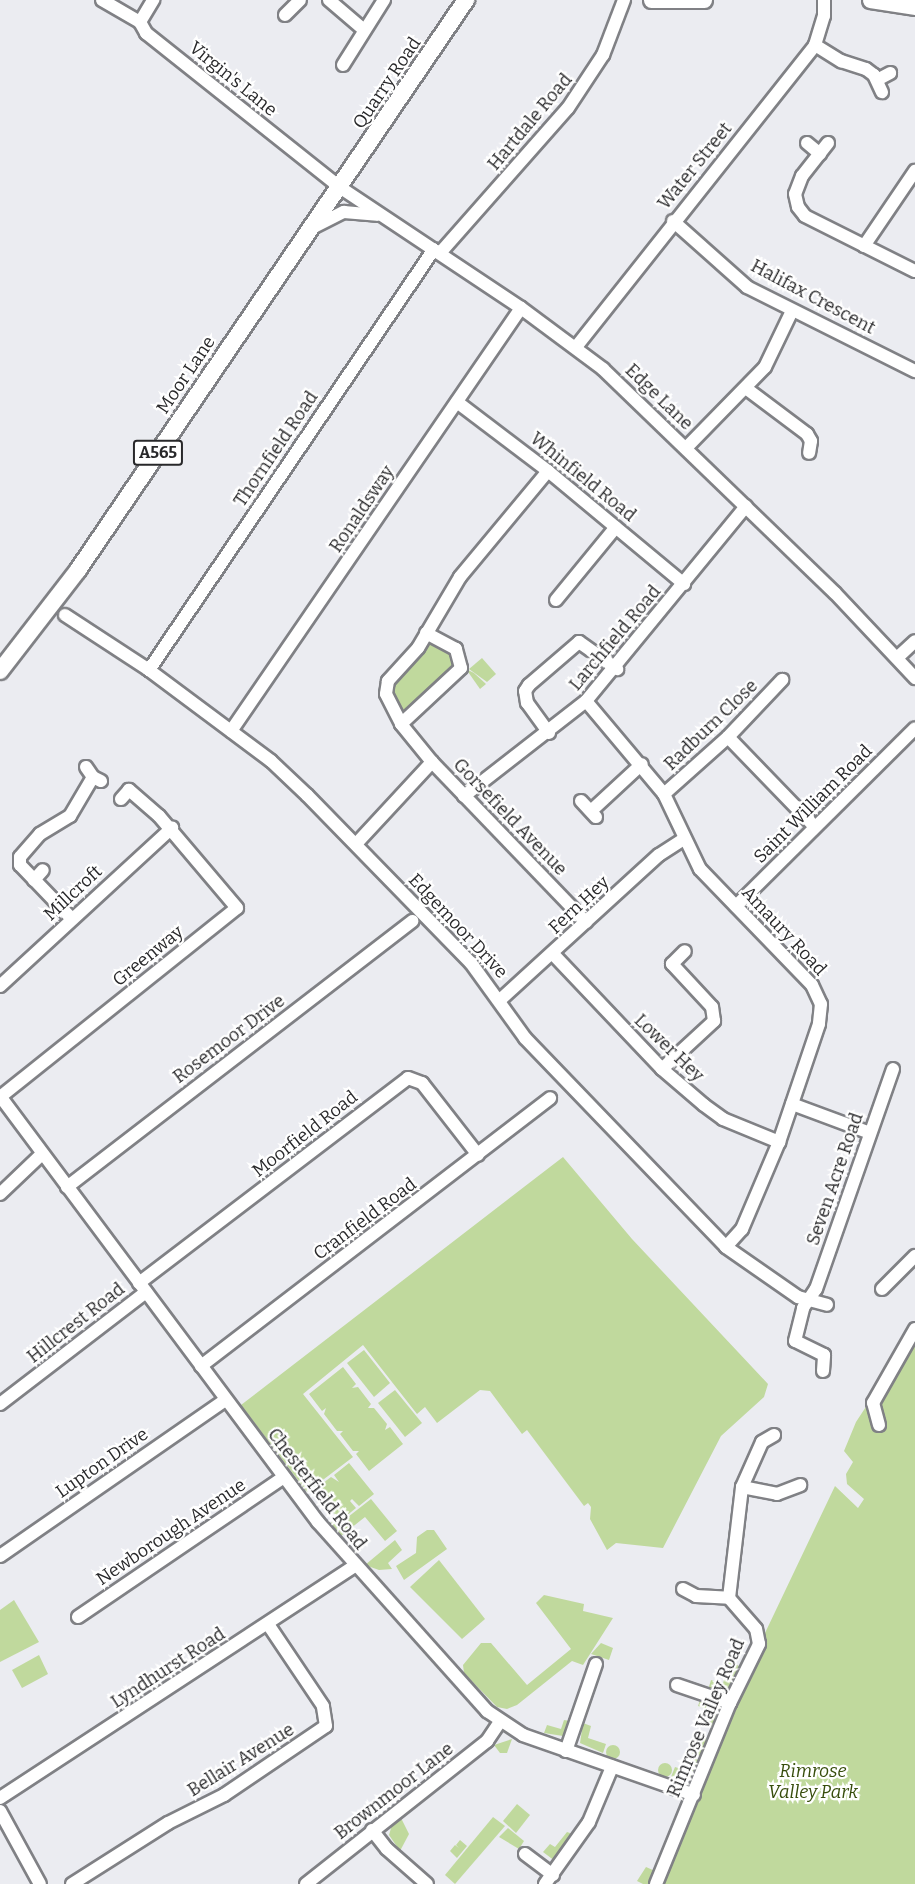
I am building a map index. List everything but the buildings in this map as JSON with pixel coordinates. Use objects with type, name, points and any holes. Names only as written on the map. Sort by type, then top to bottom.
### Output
[{"type":"highway","name":"Quarry Road","points":[[341,188],[466,0]]},
{"type":"highway","name":"Moor Lane","points":[[0,671],[78,570],[308,230],[341,188]]},
{"type":"main road","points":[[651,0],[704,0]]},
{"type":"main road","points":[[870,0],[915,7]]},
{"type":"street","name":"Virgin's Lane","points":[[102,0],[140,22],[146,33],[341,188]]},
{"type":"street","points":[[140,22],[153,0]]},
{"type":"street","points":[[285,15],[300,0]]},
{"type":"street","points":[[329,0],[363,29]]},
{"type":"street","points":[[343,65],[363,29],[384,0]]},
{"type":"street","name":"Hartdale Road","points":[[437,251],[568,108],[603,54],[624,0]]},
{"type":"street","name":"Water Street","points":[[576,347],[673,221],[815,45],[824,16],[824,0]]},
{"type":"street","points":[[815,45],[841,61],[855,63],[880,86],[890,73]]},
{"type":"street","points":[[807,143],[820,154]]},
{"type":"street","points":[[828,143],[802,176],[795,194],[798,207],[805,216],[915,271]]},
{"type":"street","points":[[864,246],[915,171]]},
{"type":"street","name":"Edge Lane","points":[[341,188],[521,308],[576,347],[630,392],[898,657],[915,678]]},
{"type":"street","points":[[308,230],[350,211],[386,218]]},
{"type":"street","name":"Halifax Crescent","points":[[673,221],[747,287],[915,371]]},
{"type":"street","name":"Thornfield Road","points":[[149,670],[437,251]]},
{"type":"street","name":"Ronaldsway","points":[[231,731],[521,308]]},
{"type":"street","points":[[686,448],[747,389],[765,367],[792,311]]},
{"type":"street","points":[[747,389],[815,434],[809,453]]},
{"type":"street","name":"Whinfield Road","points":[[457,402],[548,471],[684,584]]},
{"type":"street","name":"Gorsefield Avenue","points":[[548,471],[460,577],[426,633],[386,686],[387,702],[401,724],[432,762],[586,922]]},
{"type":"street","name":"Larchfield Road","points":[[464,796],[549,733],[586,701],[617,669],[746,506]]},
{"type":"street","points":[[556,600],[616,527]]},
{"type":"street","name":"Edgemoor Drive","points":[[65,615],[149,670],[231,731],[308,795],[471,963],[500,1000],[525,1038],[726,1247],[771,1280],[808,1299],[827,1305]]},
{"type":"street","points":[[401,724],[461,668],[456,649],[426,633]]},
{"type":"street","points":[[898,657],[915,641]]},
{"type":"street","points":[[549,733],[527,703],[525,691],[529,685],[579,642],[617,669]]},
{"type":"street","name":"Radburn Close","points":[[664,794],[728,737],[782,680]]},
{"type":"street","name":"Amaury Road","points":[[586,701],[642,764],[664,794],[700,869],[812,985],[821,1004],[819,1024],[779,1142],[742,1229],[726,1247]]},
{"type":"street","name":"Saint William Road","points":[[736,906],[915,728]]},
{"type":"street","points":[[728,737],[814,826]]},
{"type":"street","points":[[356,844],[432,762]]},
{"type":"street","points":[[581,801],[594,814],[642,764]]},
{"type":"street","points":[[72,919],[20,865],[22,851],[40,834],[70,816],[93,775]]},
{"type":"street","points":[[121,799],[129,790],[172,828]]},
{"type":"street","name":"Millcroft","points":[[0,986],[172,828]]},
{"type":"street","name":"Greenway","points":[[0,1096],[237,908],[172,828]]},
{"type":"street","name":"Fern Hey","points":[[500,1000],[659,855],[684,839]]},
{"type":"street","points":[[34,880],[43,870]]},
{"type":"street","name":"Rosemoor Drive","points":[[67,1187],[413,921]]},
{"type":"street","points":[[662,1069],[714,1021],[712,1007],[672,964],[685,951]]},
{"type":"street","name":"Lower Hey","points":[[553,954],[662,1069],[723,1119],[779,1142]]},
{"type":"street","name":"Seven Acre Road","points":[[824,1371],[824,1355],[795,1341],[808,1299],[816,1289],[893,1069]]},
{"type":"street","name":"Moorfield Road","points":[[143,1288],[408,1078],[422,1083],[478,1155]]},
{"type":"street","name":"Chesterfield Road","points":[[0,1096],[41,1155],[225,1400],[354,1566],[500,1722],[523,1735],[694,1795]]},
{"type":"street","name":"Cranfield Road","points":[[201,1366],[550,1098]]},
{"type":"street","points":[[792,1104],[870,1133]]},
{"type":"street","points":[[0,1194],[41,1155]]},
{"type":"street","points":[[882,1289],[915,1256]]},
{"type":"street","name":"Hillcrest Road","points":[[0,1404],[143,1288]]},
{"type":"street","points":[[879,1425],[873,1403],[915,1329]]},
{"type":"street","name":"Lupton Drive","points":[[0,1556],[225,1400]]},
{"type":"street","points":[[683,1589],[696,1596],[729,1598],[742,1487],[762,1442],[774,1435]]},
{"type":"street","name":"Newborough Avenue","points":[[78,1617],[284,1477]]},
{"type":"street","points":[[742,1487],[777,1494],[800,1485]]},
{"type":"street","name":"Lyndhurst Road","points":[[0,1798],[354,1566]]},
{"type":"street","name":"Rimrose Valley Road","points":[[656,1884],[730,1703],[759,1639],[756,1629],[729,1598]]},
{"type":"street","name":"Bellair Avenue","points":[[72,1884],[168,1823],[207,1806],[326,1726],[323,1706],[268,1624]]},
{"type":"street","points":[[566,1751],[596,1664]]},
{"type":"street","points":[[677,1685],[730,1703]]},
{"type":"street","name":"Brownmoor Lane","points":[[306,1884],[487,1741],[500,1722]]},
{"type":"street","points":[[525,1854],[549,1879],[589,1822],[612,1767]]},
{"type":"street","points":[[1,1814],[39,1884]]},
{"type":"street","points":[[372,1830],[387,1850],[425,1884]]},
{"type":"green space","points":[[429,640],[452,650],[457,666],[409,713],[401,715],[390,686]]},
{"type":"green space","points":[[482,658],[496,674],[487,682],[469,669]]},
{"type":"green space","points":[[466,669],[474,673],[486,684],[480,689]]},
{"type":"green space","points":[[563,1157],[632,1239],[768,1384],[764,1397],[721,1436],[663,1548],[616,1543],[607,1550],[590,1519],[591,1507],[588,1503],[584,1506],[527,1430],[522,1434],[490,1391],[480,1390],[437,1423],[425,1407],[417,1414],[363,1345],[303,1394],[353,1457],[307,1492],[241,1405]]},
{"type":"green space","name":"Rimrose Valley Park","points":[[915,1332],[915,1884],[660,1884],[728,1722],[764,1650],[765,1633],[835,1486],[858,1508],[864,1499],[847,1484],[846,1474],[853,1462],[844,1451],[856,1422]]},
{"type":"green space","points":[[364,1350],[390,1383],[374,1397],[347,1363]]},
{"type":"green space","points":[[343,1367],[356,1384],[352,1388],[358,1387],[371,1404],[368,1408],[374,1408],[387,1424],[385,1430],[390,1427],[403,1444],[369,1471],[356,1454],[359,1451],[353,1451],[340,1434],[343,1431],[337,1431],[324,1414],[326,1408],[322,1411],[309,1394]]},
{"type":"green space","points":[[395,1390],[422,1423],[405,1437],[378,1403]]},
{"type":"green space","points":[[349,1463],[374,1494],[359,1506],[352,1499],[350,1501],[356,1508],[340,1521],[315,1489],[331,1477],[339,1482],[334,1475]]},
{"type":"green space","points":[[371,1499],[397,1531],[385,1541],[365,1517],[341,1536],[331,1523],[335,1519],[339,1524]]},
{"type":"green space","points":[[427,1530],[434,1530],[447,1549],[404,1580],[396,1566],[416,1553],[417,1537]]},
{"type":"green space","points":[[395,1540],[402,1550],[388,1563],[392,1569],[379,1570],[365,1565]]},
{"type":"green space","points":[[439,1560],[485,1619],[462,1639],[410,1587]]},
{"type":"green space","points":[[544,1595],[584,1604],[583,1611],[613,1618],[583,1665],[572,1661],[517,1705],[507,1709],[497,1707],[464,1673],[463,1665],[481,1643],[491,1643],[527,1685],[571,1649],[536,1603]]},
{"type":"green space","points":[[14,1600],[39,1642],[0,1662],[0,1610]]},
{"type":"green space","points":[[601,1643],[613,1648],[609,1660],[591,1654]]},
{"type":"green space","points":[[39,1655],[48,1674],[22,1688],[12,1670]]},
{"type":"green space","points":[[728,1660],[739,1666],[729,1690],[724,1694],[708,1690],[711,1680],[723,1684]]},
{"type":"green space","points":[[700,1700],[718,1710],[713,1727],[705,1724],[710,1710],[698,1706]]},
{"type":"green space","points":[[564,1720],[570,1721],[563,1736],[544,1733],[547,1725],[561,1729]]},
{"type":"green space","points":[[583,1723],[591,1726],[588,1738],[606,1744],[603,1753],[580,1743]]},
{"type":"green space","points":[[698,1737],[708,1739],[701,1756],[692,1754]]},
{"type":"green space","points":[[512,1739],[507,1753],[500,1753],[494,1745]]},
{"type":"green space","points":[[613,1745],[618,1747],[620,1752],[618,1757],[613,1759],[608,1757],[606,1752],[608,1747]]},
{"type":"green space","points":[[691,1758],[699,1760],[693,1775],[682,1781],[671,1777],[675,1767],[687,1771]]},
{"type":"green space","points":[[665,1763],[670,1765],[672,1770],[670,1775],[665,1777],[660,1775],[658,1770],[660,1765]]},
{"type":"green space","points":[[517,1804],[530,1815],[516,1833],[503,1821]]},
{"type":"green space","points":[[493,1817],[505,1826],[455,1884],[445,1875]]},
{"type":"green space","points":[[401,1818],[409,1834],[400,1851],[389,1835],[392,1825]]},
{"type":"green space","points":[[508,1828],[524,1841],[519,1849],[499,1837]]},
{"type":"green space","points":[[567,1832],[573,1834],[555,1861],[543,1852],[550,1844],[555,1847]]},
{"type":"green space","points":[[460,1840],[467,1846],[457,1858],[450,1851],[455,1845],[459,1848],[456,1845]]},
{"type":"green space","points":[[646,1867],[655,1871],[649,1884],[643,1884],[637,1881]]}]
